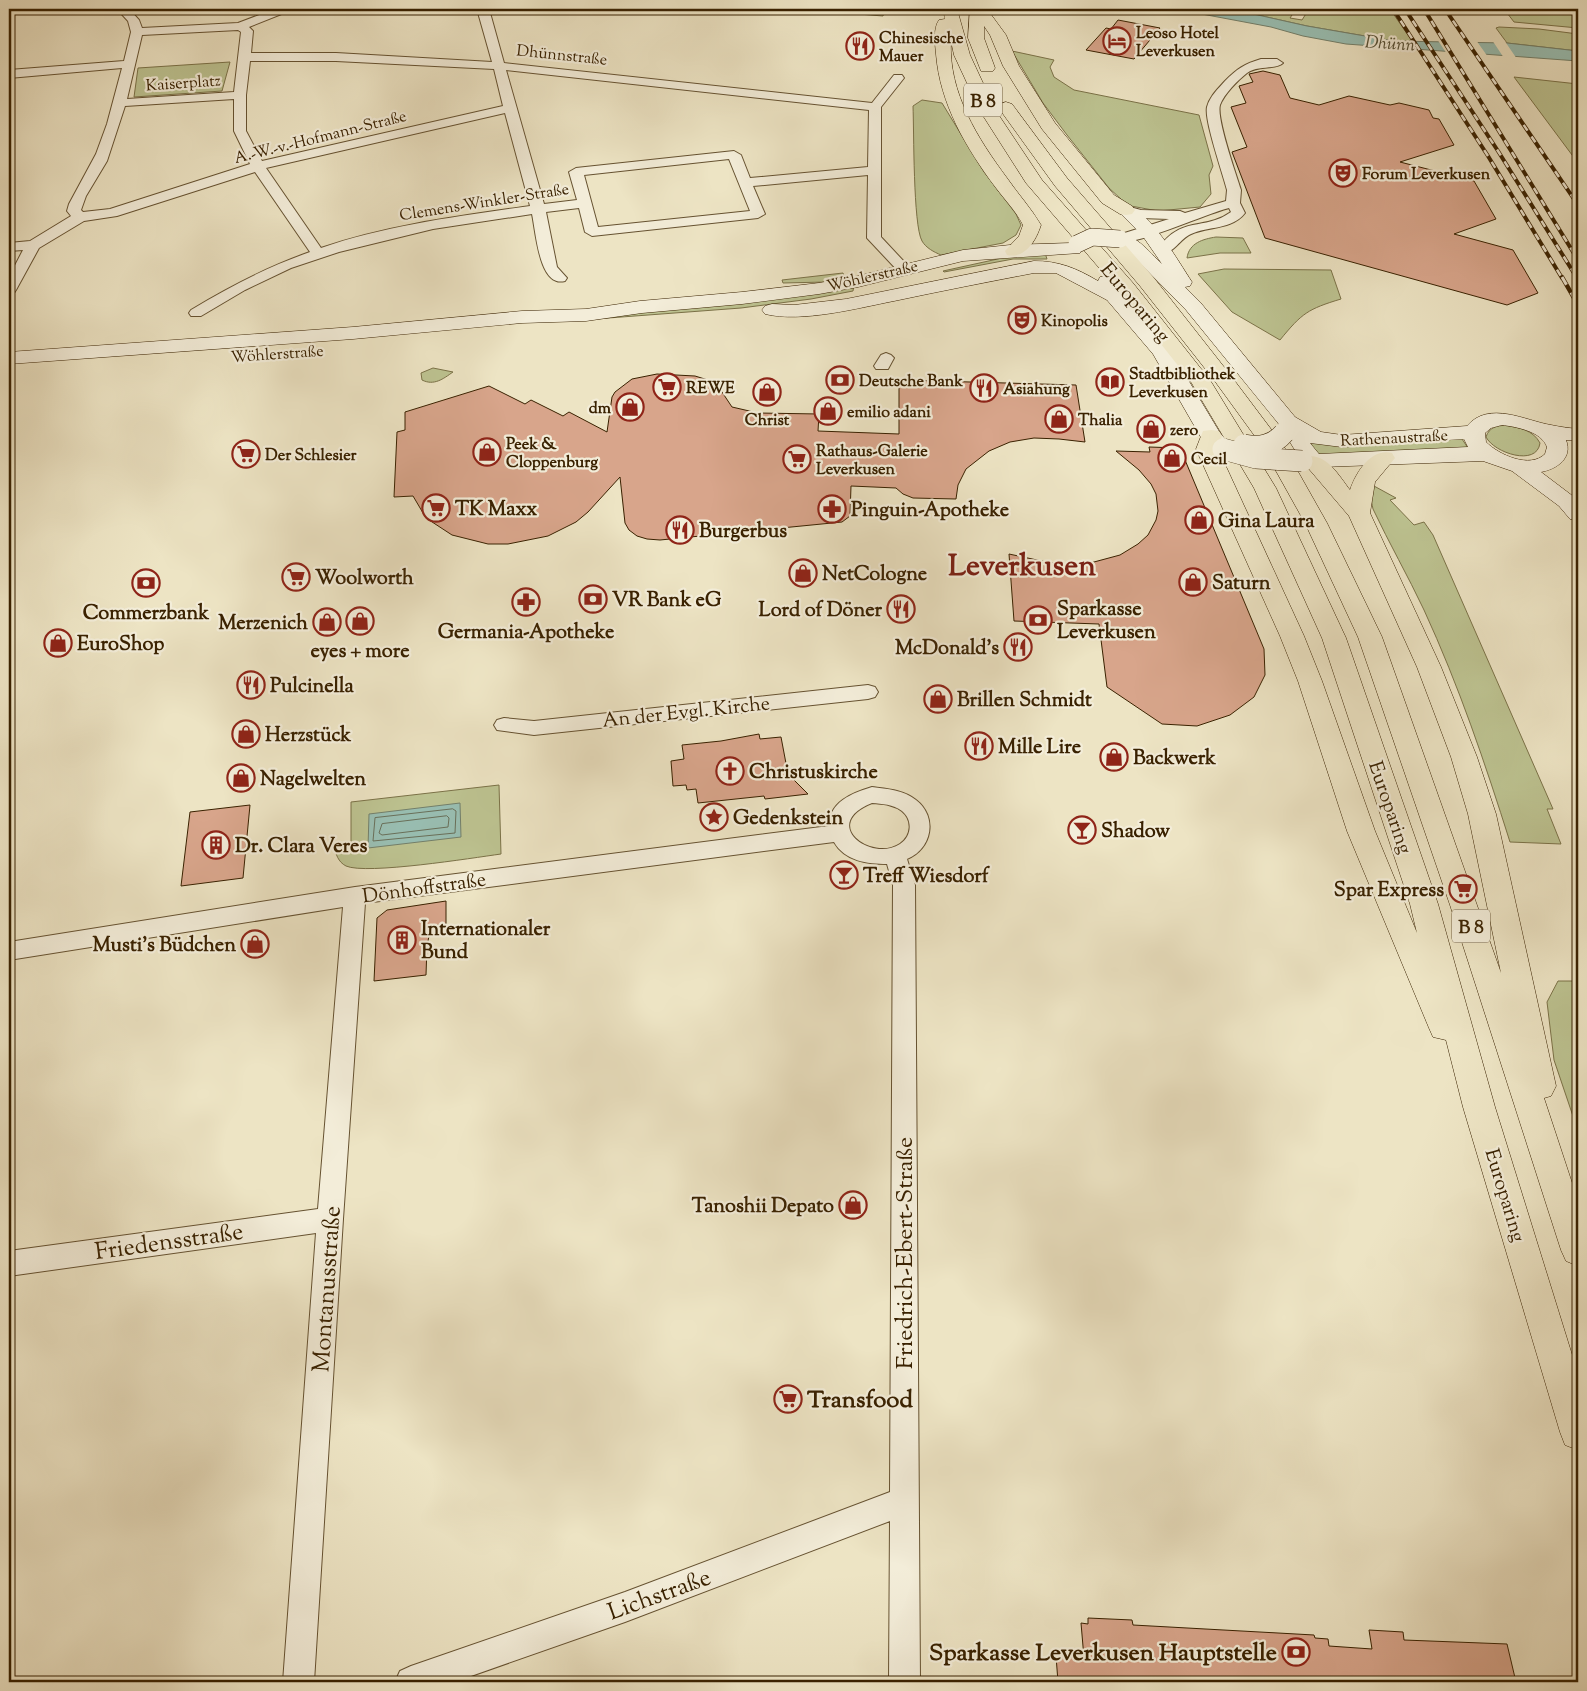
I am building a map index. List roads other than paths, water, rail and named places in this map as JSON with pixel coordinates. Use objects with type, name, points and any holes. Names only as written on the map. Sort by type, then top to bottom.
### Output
[{"type":"highway","points":[[945,9],[942,39],[951,99],[978,150],[999,180],[1025,211],[1032,224],[1030,232],[1021,245],[1014,250]]},
{"type":"highway","name":"Europaring","points":[[950,9],[962,55],[984,103],[1035,184],[1126,287],[1200,380],[1265,488],[1334,638],[1424,904],[1479,1107],[1578,1432]]},
{"type":"highway","points":[[979,9],[998,34],[1011,66],[1043,117],[1108,199],[1121,225]]},
{"type":"highway","name":"Europaring","points":[[979,9],[976,38],[989,73],[1009,111],[1061,182],[1222,376],[1272,445],[1316,523],[1370,637],[1467,915],[1578,1250]]},
{"type":"highway","points":[[1025,211],[1058,232],[1075,247]]},
{"type":"highway","points":[[1217,442],[1207,449],[1292,636],[1313,689],[1361,831],[1417,967],[1479,1107]]},
{"type":"highway","points":[[1359,512],[1360,494],[1364,481],[1384,458]]},
{"type":"highway","points":[[1308,461],[1359,512],[1429,667],[1464,758],[1482,814],[1567,1217]]},
{"type":"main road","name":"Europaring","points":[[1121,225],[1149,231],[1164,250],[1187,288],[1193,306]]},
{"type":"main road","name":"Europaring","points":[[1121,225],[1107,236],[1088,238],[1075,247],[1081,260],[1112,286],[1115,290],[1114,296],[1162,352],[1217,442]]},
{"type":"main road","name":"Europaring","points":[[1121,225],[1133,246],[1193,306],[1262,390],[1286,427],[1300,444],[1308,461]]},
{"type":"main road","points":[[896,283],[920,272],[1014,250],[1075,247]]},
{"type":"main road","name":"Wöhlerstraße","points":[[9,358],[353,333],[522,317],[586,316],[640,307],[782,293],[844,284],[896,283],[1043,267],[1061,269],[1092,284],[1101,292],[1114,296]]},
{"type":"main road","name":"Wöhlerstraße","points":[[9,372],[323,350],[544,329],[565,333],[610,329],[627,323],[827,307],[896,283]]},
{"type":"main road","points":[[1262,390],[1309,418],[1369,434],[1400,437]]},
{"type":"main road","points":[[1573,508],[1520,467],[1499,461],[1486,454],[1478,447],[1474,439],[1474,432],[1484,423],[1502,419],[1518,420],[1545,431],[1578,435]]},
{"type":"main road","points":[[1217,442],[1264,446],[1279,440],[1286,427]]},
{"type":"main road","name":"Rathenaustraße","points":[[1286,427],[1316,438],[1342,441],[1474,432]]},
{"type":"main road","points":[[1545,431],[1553,439],[1563,456],[1573,508]]},
{"type":"main road","name":"Rathenaustraße","points":[[1217,442],[1256,458],[1308,461],[1486,454]]},
{"type":"main road","points":[[1520,467],[1544,464],[1563,456]]},
{"type":"street","points":[[122,9],[133,20],[137,32],[240,26],[285,9]]},
{"type":"street","points":[[483,9],[538,209],[550,268],[560,278]]},
{"type":"street","name":"Kaiserplatz","points":[[137,32],[120,103],[240,95],[247,30],[240,26]]},
{"type":"street","name":"Dhünnstraße","points":[[244,57],[336,57],[499,66],[651,81],[875,107]]},
{"type":"street","points":[[1164,250],[1185,231],[1214,226],[1231,220],[1238,213],[1233,203],[1234,190],[1216,126],[1213,112],[1214,105],[1219,95],[1244,69],[1260,63],[1277,63]]},
{"type":"street","points":[[9,74],[129,64]]},
{"type":"street","points":[[896,283],[874,238],[874,170],[875,107],[898,78]]},
{"type":"street","points":[[240,95],[240,131],[258,166],[318,254]]},
{"type":"street","points":[[9,247],[33,245],[80,217],[74,211],[76,200],[103,155],[120,103]]},
{"type":"street","name":"A.-W.-v.-Hofmann-Straße","points":[[80,217],[112,213],[258,166],[511,108]]},
{"type":"street","name":"Clemens-Winkler-Straße","points":[[734,156],[758,214],[592,232],[584,203],[576,172],[734,156]]},
{"type":"street","points":[[746,183],[874,170]]},
{"type":"street","name":"Clemens-Winkler-Straße","points":[[196,313],[215,300],[263,275],[318,254],[382,236],[460,219],[584,203]]},
{"type":"street","points":[[1121,225],[1149,231],[1216,206],[1233,203]]},
{"type":"street","points":[[1121,225],[1162,216],[1200,213]]},
{"type":"street","points":[[9,290],[33,245]]},
{"type":"street","name":"An der Evgl. Kirche","points":[[504,725],[534,728],[868,692]]},
{"type":"street","points":[[872,795],[897,798],[908,804],[916,812],[921,822],[921,833],[908,850],[896,856],[882,858],[868,856],[856,851],[846,843],[840,833],[839,822],[842,813],[854,801],[872,795]]},
{"type":"street","name":"Dönhoffstraße","points":[[9,951],[355,896],[840,833]]},
{"type":"street","name":"Friedrich-Ebert-Straße","points":[[896,856],[904,885],[906,1502],[904,1682]]},
{"type":"street","name":"Montanusstraße","points":[[298,1682],[330,1219],[355,896]]},
{"type":"street","name":"Friedensstraße","points":[[9,1263],[330,1219]]},
{"type":"street","name":"Lichstraße","points":[[411,1682],[626,1607],[906,1502]]},
{"type":"water","name":"Dhünn","points":[[1175,9],[1231,9],[1307,26],[1394,41],[1507,43],[1578,51],[1578,61],[1346,44],[1303,36],[1271,27]]},
{"type":"water","points":[[460,803],[461,837],[368,848],[369,814]]},
{"type":"railway","points":[[1393,9],[1488,156],[1562,278]]},
{"type":"railway","points":[[1405,9],[1498,151],[1577,278]]},
{"type":"railway","points":[[1424,9],[1578,260]]},
{"type":"railway","points":[[1445,9],[1578,205]]},
{"type":"railway","points":[[1562,277],[1578,305]]},
{"type":"place","name":"Leoso Hotel Leverkusen","points":[[1117,41]]},
{"type":"place","name":"Chinesische Mauer","points":[[860,46]]},
{"type":"place","name":"Forum Leverkusen","points":[[1343,173]]},
{"type":"place","name":"Kinopolis","points":[[1022,320]]},
{"type":"place","name":"Deutsche Bank","points":[[840,380]]},
{"type":"place","name":"Stadtbibliothek Leverkusen","points":[[1110,382]]},
{"type":"place","name":"REWE","points":[[667,387]]},
{"type":"place","name":"Asiahung","points":[[984,388]]},
{"type":"place","name":"Christ","points":[[767,392]]},
{"type":"place","name":"dm","points":[[630,407]]},
{"type":"place","name":"emilio adani","points":[[828,411]]},
{"type":"place","name":"Thalia","points":[[1059,419]]},
{"type":"place","name":"zero","points":[[1151,429]]},
{"type":"place","name":"Peek & Cloppenburg","points":[[487,452]]},
{"type":"place","name":"Der Schlesier","points":[[246,454]]},
{"type":"place","name":"Cecil","points":[[1172,458]]},
{"type":"place","name":"Rathaus-Galerie Leverkusen","points":[[797,459]]},
{"type":"place","name":"TK Maxx","points":[[436,508]]},
{"type":"place","name":"Pinguin-Apotheke","points":[[832,509]]},
{"type":"place","name":"Gina Laura","points":[[1199,520]]},
{"type":"place","name":"Burgerbus","points":[[680,530]]},
{"type":"place","name":"NetCologne","points":[[803,573]]},
{"type":"place","name":"Woolworth","points":[[296,577]]},
{"type":"place","name":"Saturn","points":[[1193,582]]},
{"type":"place","name":"Commerzbank","points":[[146,583]]},
{"type":"place","name":"VR Bank eG","points":[[593,599]]},
{"type":"place","name":"Germania-Apotheke","points":[[526,602]]},
{"type":"place","name":"Lord of Döner","points":[[901,609]]},
{"type":"place","name":"Sparkasse Leverkusen","points":[[1038,620]]},
{"type":"place","name":"eyes + more","points":[[360,621]]},
{"type":"place","name":"Merzenich","points":[[327,622]]},
{"type":"place","name":"EuroShop","points":[[58,643]]},
{"type":"place","name":"McDonald's","points":[[1018,647]]},
{"type":"place","name":"Pulcinella","points":[[251,685]]},
{"type":"place","name":"Brillen Schmidt","points":[[938,699]]},
{"type":"place","name":"Herzstück","points":[[246,734]]},
{"type":"place","name":"Mille Lire","points":[[979,746]]},
{"type":"place","name":"Backwerk","points":[[1114,757]]},
{"type":"place","name":"Christuskirche","points":[[730,771]]},
{"type":"place","name":"Nagelwelten","points":[[241,778]]},
{"type":"place","name":"Gedenkstein","points":[[714,817]]},
{"type":"place","name":"Shadow","points":[[1082,830]]},
{"type":"place","name":"Dr. Clara Veres","points":[[216,845]]},
{"type":"place","name":"Treff Wiesdorf","points":[[844,875]]},
{"type":"place","name":"Spar Express","points":[[1463,889]]},
{"type":"place","name":"Internationaler Bund","points":[[402,940]]},
{"type":"place","name":"Musti's Büdchen","points":[[255,944]]},
{"type":"place","name":"Tanoshii Depato","points":[[853,1205]]},
{"type":"place","name":"Transfood","points":[[788,1399]]},
{"type":"place","name":"Sparkasse Leverkusen Hauptstelle","points":[[1296,1652]]},
{"type":"district","name":"Leverkusen","points":[[1022,565]]}]
